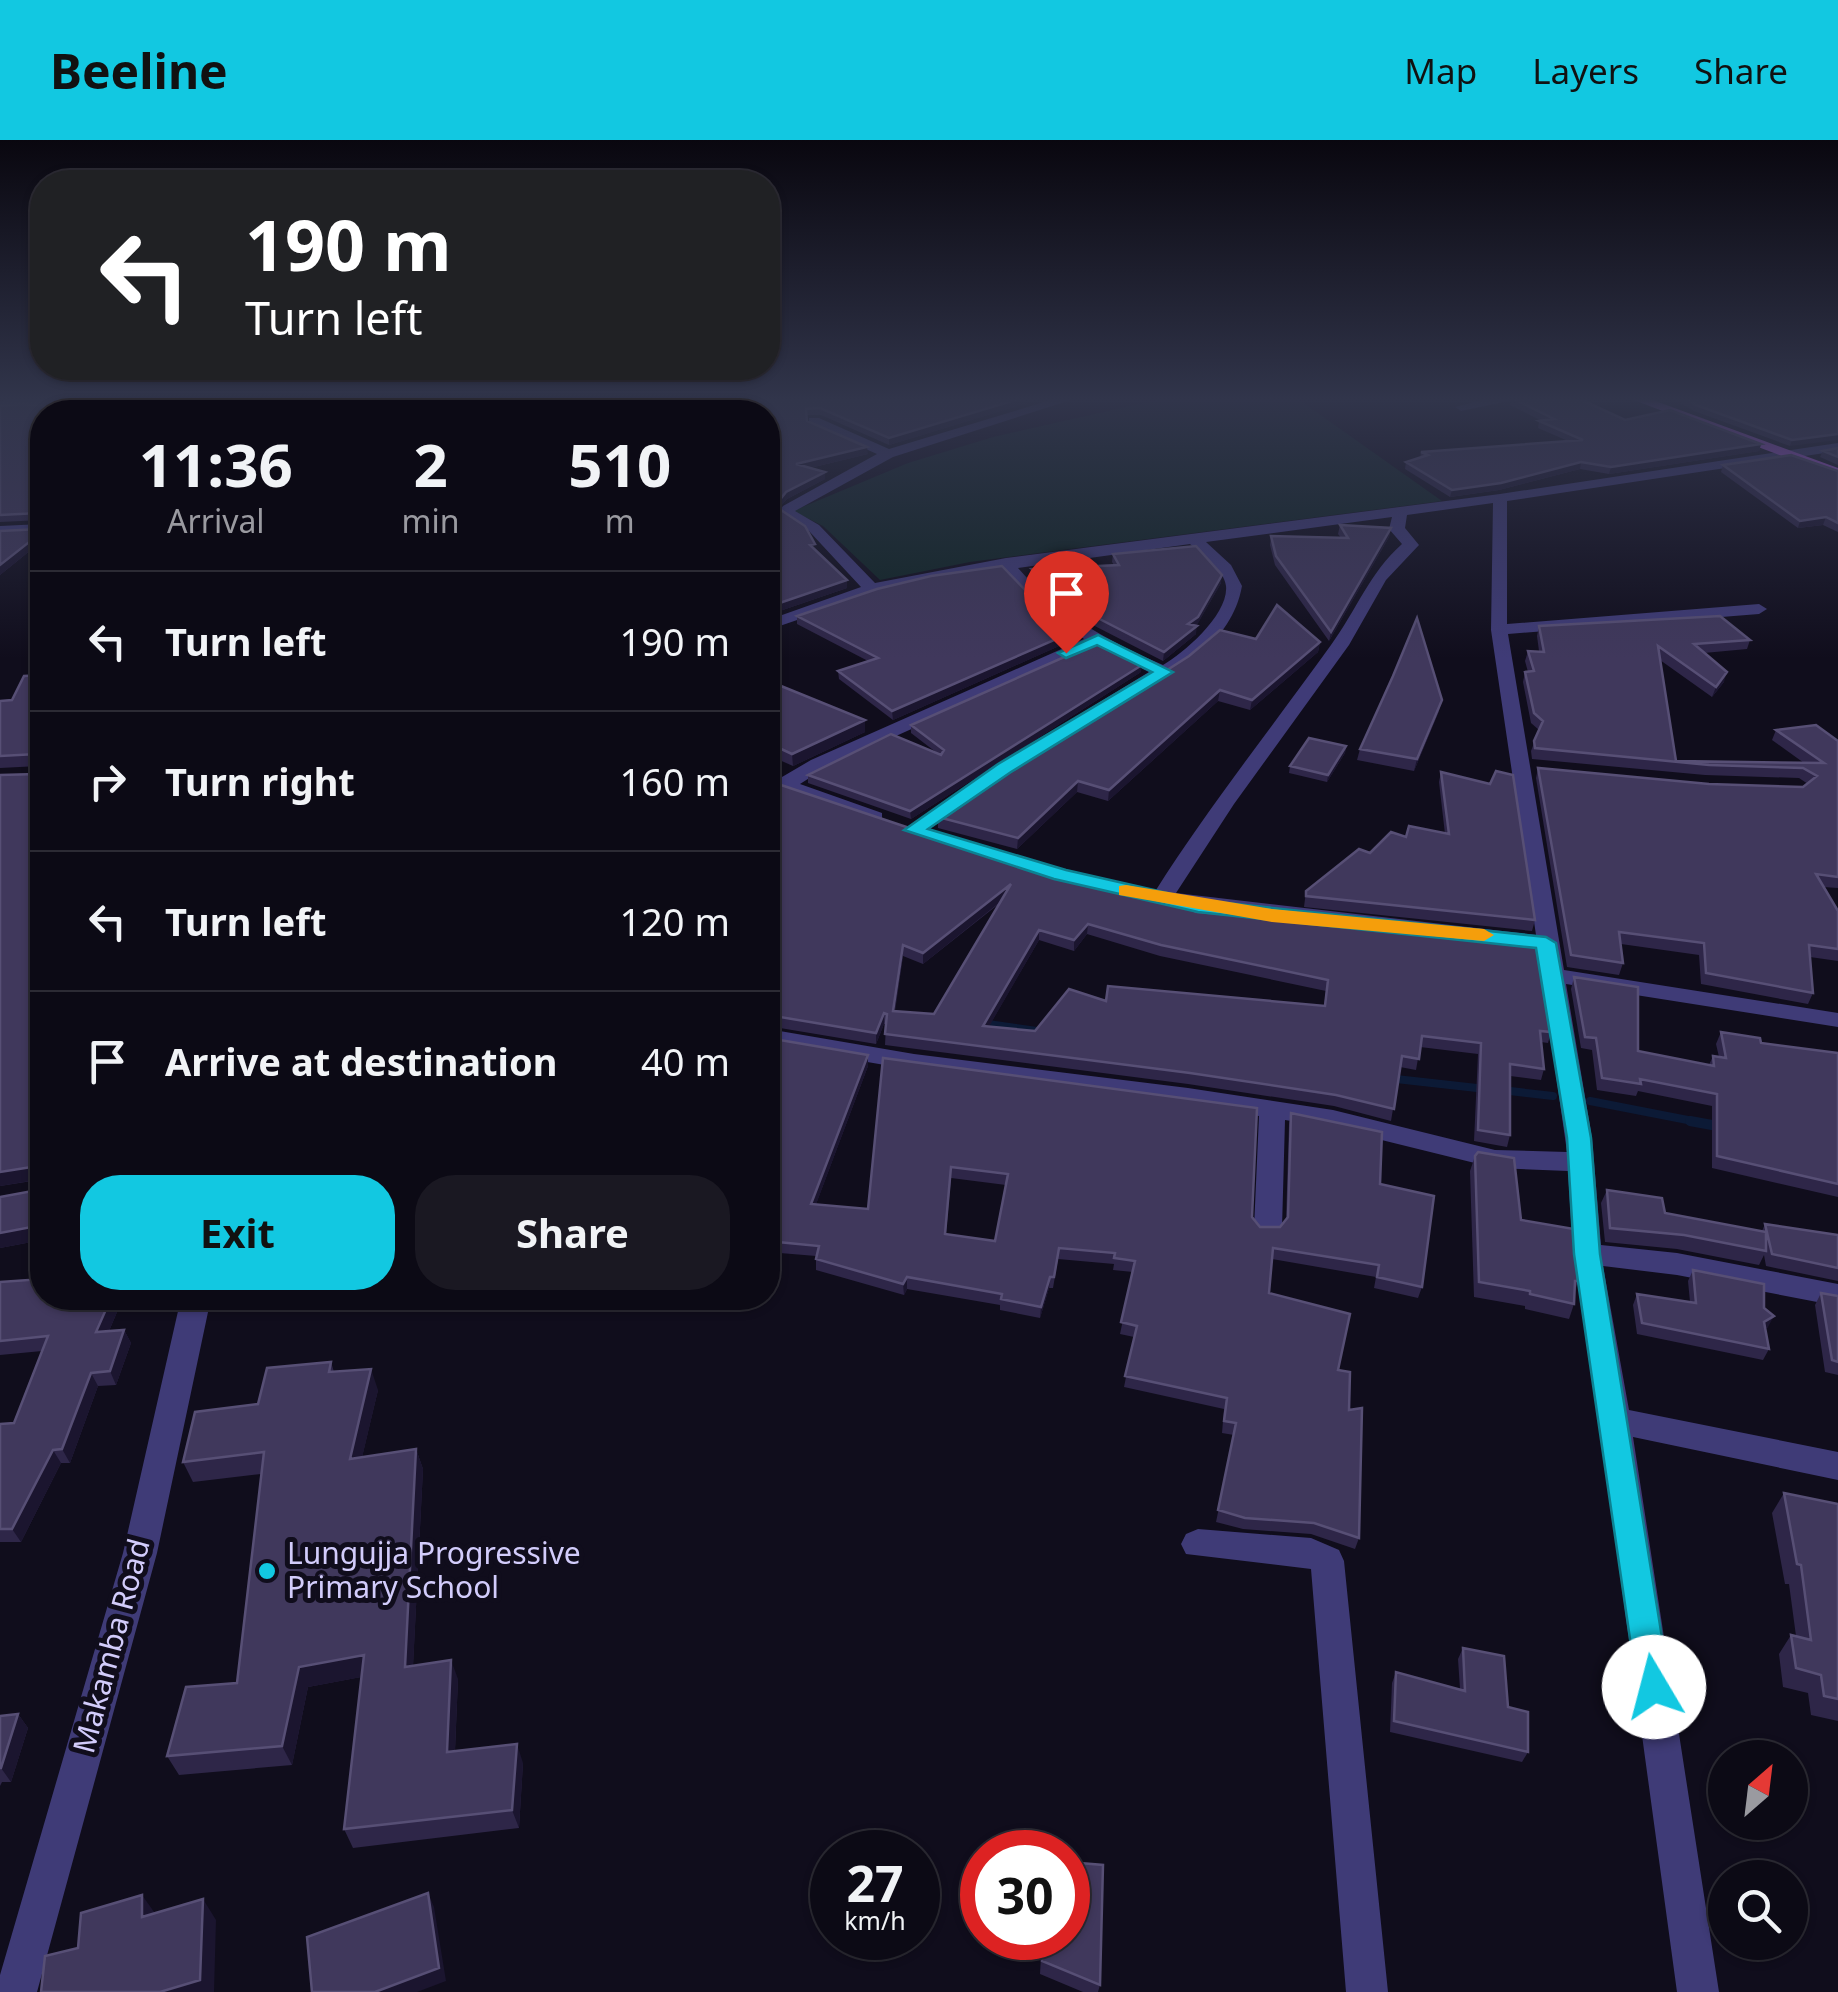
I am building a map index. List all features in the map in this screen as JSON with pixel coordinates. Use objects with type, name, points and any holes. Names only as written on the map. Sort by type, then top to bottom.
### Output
[{"type":"street","points":[[786,512],[833,485]]},
{"type":"street","points":[[780,621],[930,575],[1590,485]]},
{"type":"street","points":[[1500,498],[1499,630],[1528,768],[1546,943],[1581,1162],[1587,1254],[1698,1992]]},
{"type":"street","points":[[780,510],[814,528],[871,590]]},
{"type":"street","points":[[1162,898],[1220,809],[1357,620],[1378,576],[1410,545],[1397,529],[1400,511]]},
{"type":"street","points":[[0,531],[30,530]]},
{"type":"street","points":[[914,830],[1005,768],[1196,650],[1233,599],[1232,577],[1192,538]]},
{"type":"street","points":[[1006,563],[1027,591],[1125,656],[1165,672]]},
{"type":"street","points":[[1499,630],[1759,608]]},
{"type":"street","points":[[780,780],[1098,639]]},
{"type":"street","points":[[780,783],[938,840]]},
{"type":"street","points":[[1076,879],[1272,916],[1414,926],[1546,943]]},
{"type":"street","points":[[1554,975],[1838,1020]]},
{"type":"street","points":[[780,1039],[914,1062],[1333,1120],[1496,1159],[1581,1162]]},
{"type":"street","points":[[1268,1228],[1272,1110]]},
{"type":"street","points":[[1587,1254],[1678,1264],[1838,1295]]},
{"type":"street","name":"Makamba Road","points":[[16,1992],[140,1552],[193,1310]]},
{"type":"street","points":[[1615,1420],[1838,1466]]},
{"type":"street","points":[[1198,1544],[1311,1553],[1326,1561],[1368,1992]]},
{"type":"green space","points":[[854,485],[1420,485],[1442,501],[970,562],[880,580],[823,526],[793,511]]},
{"type":"building","points":[[0,485],[30,485],[30,513],[0,515]]},
{"type":"building","points":[[780,485],[799,485],[780,500]]},
{"type":"building","points":[[1444,485],[1484,485],[1452,490]]},
{"type":"building","points":[[1751,485],[1838,485],[1838,523],[1826,517],[1800,521]]},
{"type":"building","points":[[780,509],[805,526],[815,544],[810,545],[847,580],[780,603]]},
{"type":"building","points":[[1340,525],[1391,528],[1331,632],[1276,556],[1271,536],[1348,538]]},
{"type":"building","points":[[30,530],[30,541],[0,565],[0,531]]},
{"type":"building","points":[[1196,546],[1222,575],[1198,617],[1188,624],[1197,626],[1164,652],[1088,613],[1032,569],[1119,565],[1113,554]]},
{"type":"building","points":[[1002,566],[1031,596],[1077,630],[892,711],[838,671],[878,658],[797,616],[877,589],[931,576]]},
{"type":"building","points":[[1277,605],[1320,642],[1252,700],[1220,690],[1109,790],[1078,781],[1018,838],[938,817],[1189,656],[1220,630],[1256,639]]},
{"type":"building","points":[[1720,616],[1750,640],[1694,644],[1727,672],[1716,687],[1658,646],[1676,761],[1824,763],[1776,730],[1816,725],[1838,741],[1838,877],[1816,874],[1838,911],[1838,949],[1809,945],[1813,993],[1706,973],[1704,943],[1619,932],[1623,963],[1571,955],[1538,768],[1709,784],[1803,787],[1817,776],[1803,768],[1709,765],[1535,748],[1543,721],[1534,713],[1525,672],[1534,671],[1528,651],[1544,652],[1539,626]]},
{"type":"building","points":[[1417,618],[1442,700],[1417,759],[1360,749],[1393,676]]},
{"type":"building","points":[[1096,643],[1142,665],[910,811],[808,775],[891,734],[941,755],[944,750],[911,725]]},
{"type":"building","points":[[24,676],[30,676],[30,754],[0,756],[0,701],[12,700]]},
{"type":"building","points":[[780,687],[865,720],[792,754],[780,748]]},
{"type":"building","points":[[1309,738],[1346,746],[1328,775],[1290,766]]},
{"type":"building","points":[[1496,771],[1513,775],[1535,920],[1306,896],[1306,891],[1359,849],[1370,853],[1391,832],[1406,837],[1409,826],[1449,834],[1441,772],[1490,784]]},
{"type":"building","points":[[30,774],[30,1167],[0,1172],[0,775]]},
{"type":"building","points":[[781,785],[996,857],[1197,909],[1196,912],[1282,916],[1538,942],[1551,1032],[1540,1031],[1544,1069],[1510,1064],[1510,1135],[1478,1130],[1481,1043],[1422,1036],[1419,1059],[1402,1056],[1394,1109],[1336,1095],[1190,1073],[885,1034],[884,1013],[876,1033],[780,1017]],"holes":[[[1011,884],[934,1014],[893,1011],[903,945],[923,953]],[[1088,924],[1161,945],[1328,980],[1325,1006],[1108,986],[1106,1001],[1069,989],[1035,1031],[983,1026],[1039,930],[1074,940]]]},
{"type":"building","points":[[1574,977],[1638,987],[1638,1051],[1714,1066],[1713,1056],[1726,1058],[1721,1032],[1760,1038],[1761,1043],[1838,1053],[1838,1184],[1717,1156],[1717,1094],[1640,1079],[1641,1084],[1602,1078],[1596,1038],[1585,1037]]},
{"type":"building","points":[[780,1040],[868,1055],[811,1204],[868,1209],[883,1058],[1257,1108],[1252,1217],[1260,1227],[1280,1227],[1288,1217],[1291,1113],[1382,1132],[1380,1184],[1434,1196],[1422,1287],[1377,1277],[1379,1265],[1273,1248],[1269,1293],[1350,1314],[1338,1370],[1350,1372],[1349,1410],[1362,1408],[1359,1538],[1314,1523],[1245,1518],[1218,1510],[1236,1423],[1224,1421],[1227,1398],[1125,1376],[1137,1326],[1121,1322],[1135,1261],[1114,1258],[1115,1253],[1059,1248],[1054,1277],[1050,1277],[1041,1307],[1001,1299],[1002,1294],[907,1277],[903,1284],[816,1259],[819,1246],[780,1242]],"holes":[[[951,1167],[1008,1174],[995,1241],[945,1234]]]},
{"type":"building","points":[[1478,1152],[1514,1158],[1521,1220],[1574,1229],[1578,1281],[1574,1304],[1479,1282],[1475,1156]]},
{"type":"building","points":[[1607,1190],[1662,1198],[1665,1213],[1766,1232],[1766,1251],[1684,1235],[1610,1228]]},
{"type":"building","points":[[30,1191],[30,1227],[0,1233],[0,1197]]},
{"type":"building","points":[[1765,1224],[1838,1235],[1838,1268],[1772,1254]]},
{"type":"building","points":[[1693,1270],[1764,1284],[1764,1308],[1774,1316],[1764,1322],[1769,1349],[1642,1323],[1637,1294],[1696,1303]]},
{"type":"building","points":[[30,1280],[30,1310],[106,1310],[96,1332],[124,1330],[110,1371],[91,1373],[62,1449],[53,1450],[12,1529],[0,1529],[0,1424],[14,1423],[48,1336],[0,1341],[0,1282]]},
{"type":"building","points":[[1821,1293],[1838,1296],[1838,1362],[1832,1360]]},
{"type":"building","points":[[331,1362],[329,1372],[371,1369],[350,1459],[416,1449],[405,1667],[451,1660],[447,1752],[517,1744],[512,1810],[344,1829],[364,1655],[299,1667],[282,1746],[167,1756],[186,1687],[237,1683],[264,1452],[183,1462],[195,1412],[258,1404],[267,1368]]},
{"type":"building","points":[[1784,1493],[1838,1504],[1838,1699],[1824,1696],[1821,1675],[1796,1668],[1791,1635],[1811,1640],[1801,1565],[1797,1564]]},
{"type":"building","points":[[1463,1648],[1504,1656],[1508,1707],[1528,1712],[1528,1752],[1394,1721],[1396,1672],[1465,1691]]},
{"type":"building","points":[[18,1714],[1,1768],[0,1768],[0,1716]]},
{"type":"building","points":[[1090,1864],[1103,1865],[1100,1985],[1042,1961],[1090,1960]]},
{"type":"building","points":[[428,1893],[439,1968],[375,1992],[312,1992],[307,1937]]},
{"type":"building","points":[[142,1895],[142,1917],[203,1899],[200,1980],[160,1992],[41,1992],[45,1956],[78,1948],[81,1913]]},
{"type":"waterway","points":[[981,1023],[1044,1032]]},
{"type":"waterway","points":[[1387,1078],[1486,1089]]},
{"type":"waterway","points":[[1501,1090],[1553,1096]]},
{"type":"waterway","points":[[1590,1101],[1703,1123]]},
{"type":"waterway","points":[[1690,1121],[1723,1127]]},
{"type":"slow traffic","points":[[1126,891],[1272,916],[1484,935]]},
{"type":"place","name":"Lungujja Progressive Primary School","points":[[267,1571]]},
{"type":"route","points":[[1066,653],[1098,639],[1125,656],[1165,672],[1126,691],[914,830],[1061,875],[1198,906],[1546,943],[1579,1138],[1587,1254],[1654,1687]]}]
